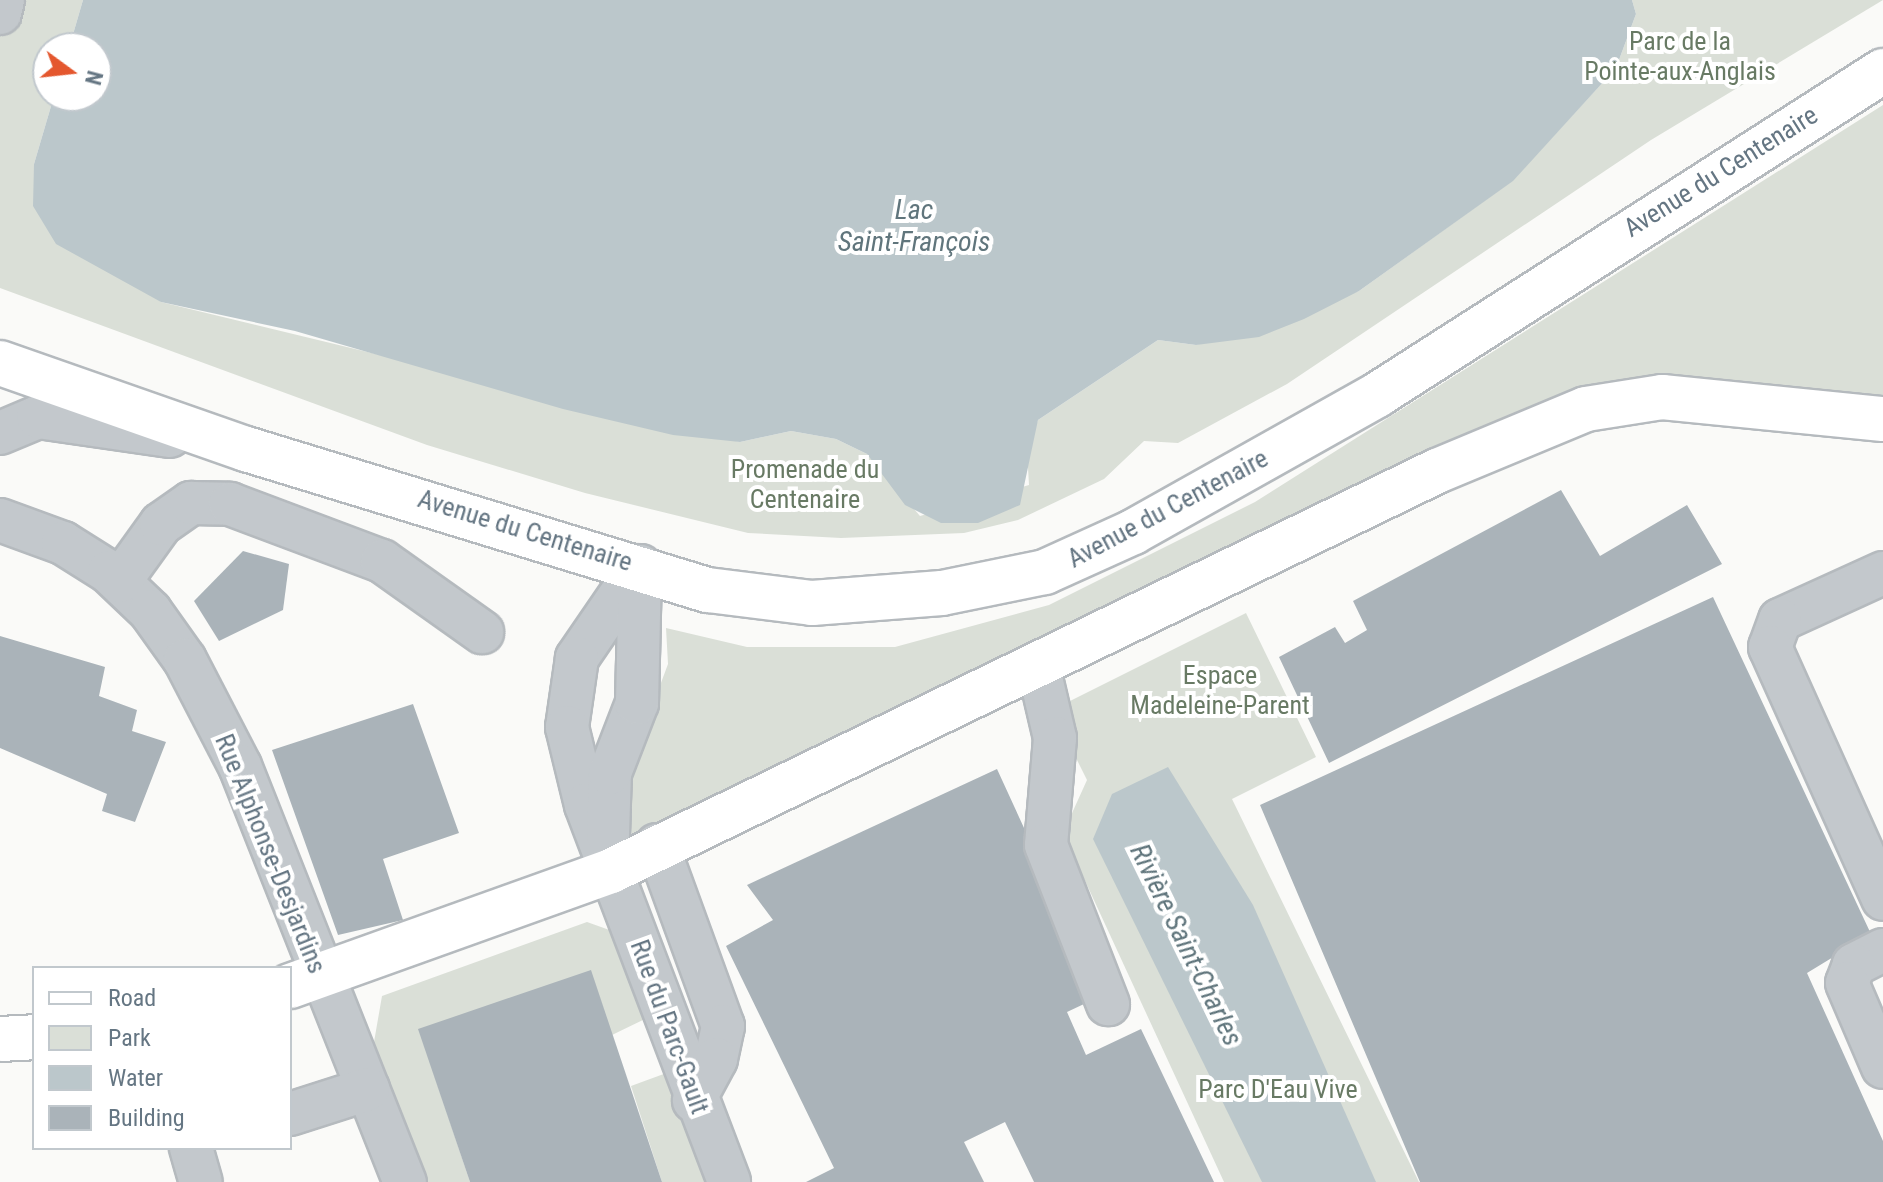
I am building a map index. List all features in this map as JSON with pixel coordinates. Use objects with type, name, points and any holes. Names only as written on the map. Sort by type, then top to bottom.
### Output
[{"type":"main road","name":"Avenue du Centenaire","points":[[0,363],[246,449],[640,566],[708,590],[812,603],[942,593],[1045,572],[1133,532],[1377,395],[1883,71]]},
{"type":"main road","points":[[305,982],[611,871],[657,845],[1038,665],[1437,471],[1586,409],[1662,397],[1883,419]]},
{"type":"main road","points":[[0,1039],[32,1037]]},
{"type":"street","points":[[0,13],[3,0]]},
{"type":"street","points":[[0,433],[38,417],[85,420],[246,449]]},
{"type":"street","points":[[120,581],[161,524],[191,503],[230,504],[382,561],[482,632]]},
{"type":"street","name":"Rue Alphonse-Desjardins","points":[[0,520],[63,543],[120,581],[185,660],[240,766],[305,982],[368,1089],[405,1182]]},
{"type":"street","points":[[611,871],[577,770],[567,706],[592,629],[640,566]]},
{"type":"street","points":[[611,871],[605,809],[610,773],[637,703],[640,566]]},
{"type":"street","points":[[1883,573],[1780,620],[1770,647],[1883,899]]},
{"type":"street","points":[[1038,665],[1055,738],[1046,845],[1108,1004]]},
{"type":"street","points":[[657,845],[723,1026],[716,1059],[694,1100]]},
{"type":"street","name":"Rue du Parc-Gault","points":[[611,871],[694,1100],[729,1182]]},
{"type":"street","points":[[1883,950],[1854,965],[1847,983],[1883,1067]]},
{"type":"street","points":[[292,1113],[368,1089]]},
{"type":"street","points":[[192,1150],[201,1182]]},
{"type":"green space","name":"Promenade du Centenaire","points":[[0,0],[83,0],[74,32],[32,32],[32,112],[49,112],[34,164],[161,302],[740,442],[791,431],[836,439],[867,454],[920,516],[1029,485],[1027,450],[1038,420],[1158,340],[1196,345],[1359,291],[1512,181],[1616,68],[1636,14],[1632,0],[1883,0],[1651,140],[1287,384],[1178,443],[1144,441],[1104,479],[1018,520],[964,533],[841,538],[748,533],[585,493],[427,445],[0,288]]},
{"type":"green space","points":[[1883,105],[1883,403],[1685,387],[631,843],[622,788],[668,664],[666,628],[747,647],[895,647],[1049,605],[1255,502]]},
{"type":"green space","name":"Parc D'Eau Vive","points":[[1246,613],[1316,757],[1232,799],[1419,1182],[1224,1182],[1063,833],[1087,780],[1052,710]]},
{"type":"green space","points":[[587,922],[615,932],[647,1018],[612,1035],[419,1029],[470,1182],[424,1182],[374,1042],[382,996]]},
{"type":"green space","points":[[680,1068],[729,1182],[662,1182],[631,1086]]},
{"type":"water","name":"Lac Saint-François","points":[[83,0],[1632,0],[1636,14],[1616,68],[1513,181],[1359,291],[1304,319],[1259,337],[1196,345],[1158,340],[1038,420],[1020,505],[978,523],[941,523],[905,505],[867,454],[836,439],[791,431],[740,442],[673,435],[563,409],[295,331],[161,302],[56,244],[33,206],[34,164],[49,112],[112,112],[112,32],[74,32]]},
{"type":"water","name":"Rivière Saint-Charles","points":[[1168,767],[1253,905],[1376,1182],[1262,1182],[1093,839],[1112,794]]},
{"type":"building","points":[[1561,490],[1600,556],[1687,505],[1722,564],[1329,763],[1279,657],[1335,627],[1345,643],[1367,630],[1353,601]]},
{"type":"building","points":[[243,551],[289,564],[283,610],[219,641],[194,601]]},
{"type":"building","points":[[1713,597],[1871,934],[1807,973],[1883,1141],[1883,1182],[1420,1182],[1260,805]]},
{"type":"building","points":[[0,636],[105,667],[99,696],[137,710],[132,731],[166,742],[135,822],[102,811],[107,794],[0,748]]},
{"type":"building","points":[[413,704],[459,833],[383,859],[403,920],[338,935],[272,750]]},
{"type":"building","points":[[997,769],[1101,996],[1067,1012],[1086,1055],[1141,1029],[1214,1182],[1034,1182],[1005,1122],[964,1142],[984,1182],[806,1182],[834,1168],[726,946],[773,920],[747,885]]},
{"type":"building","points":[[591,970],[662,1182],[470,1182],[418,1029]]},
{"type":"park label","name":"Parc de la Pointe-aux-Anglais","points":[[1680,57]]},
{"type":"park label","name":"Espace Madeleine-Parent","points":[[1220,691]]}]
